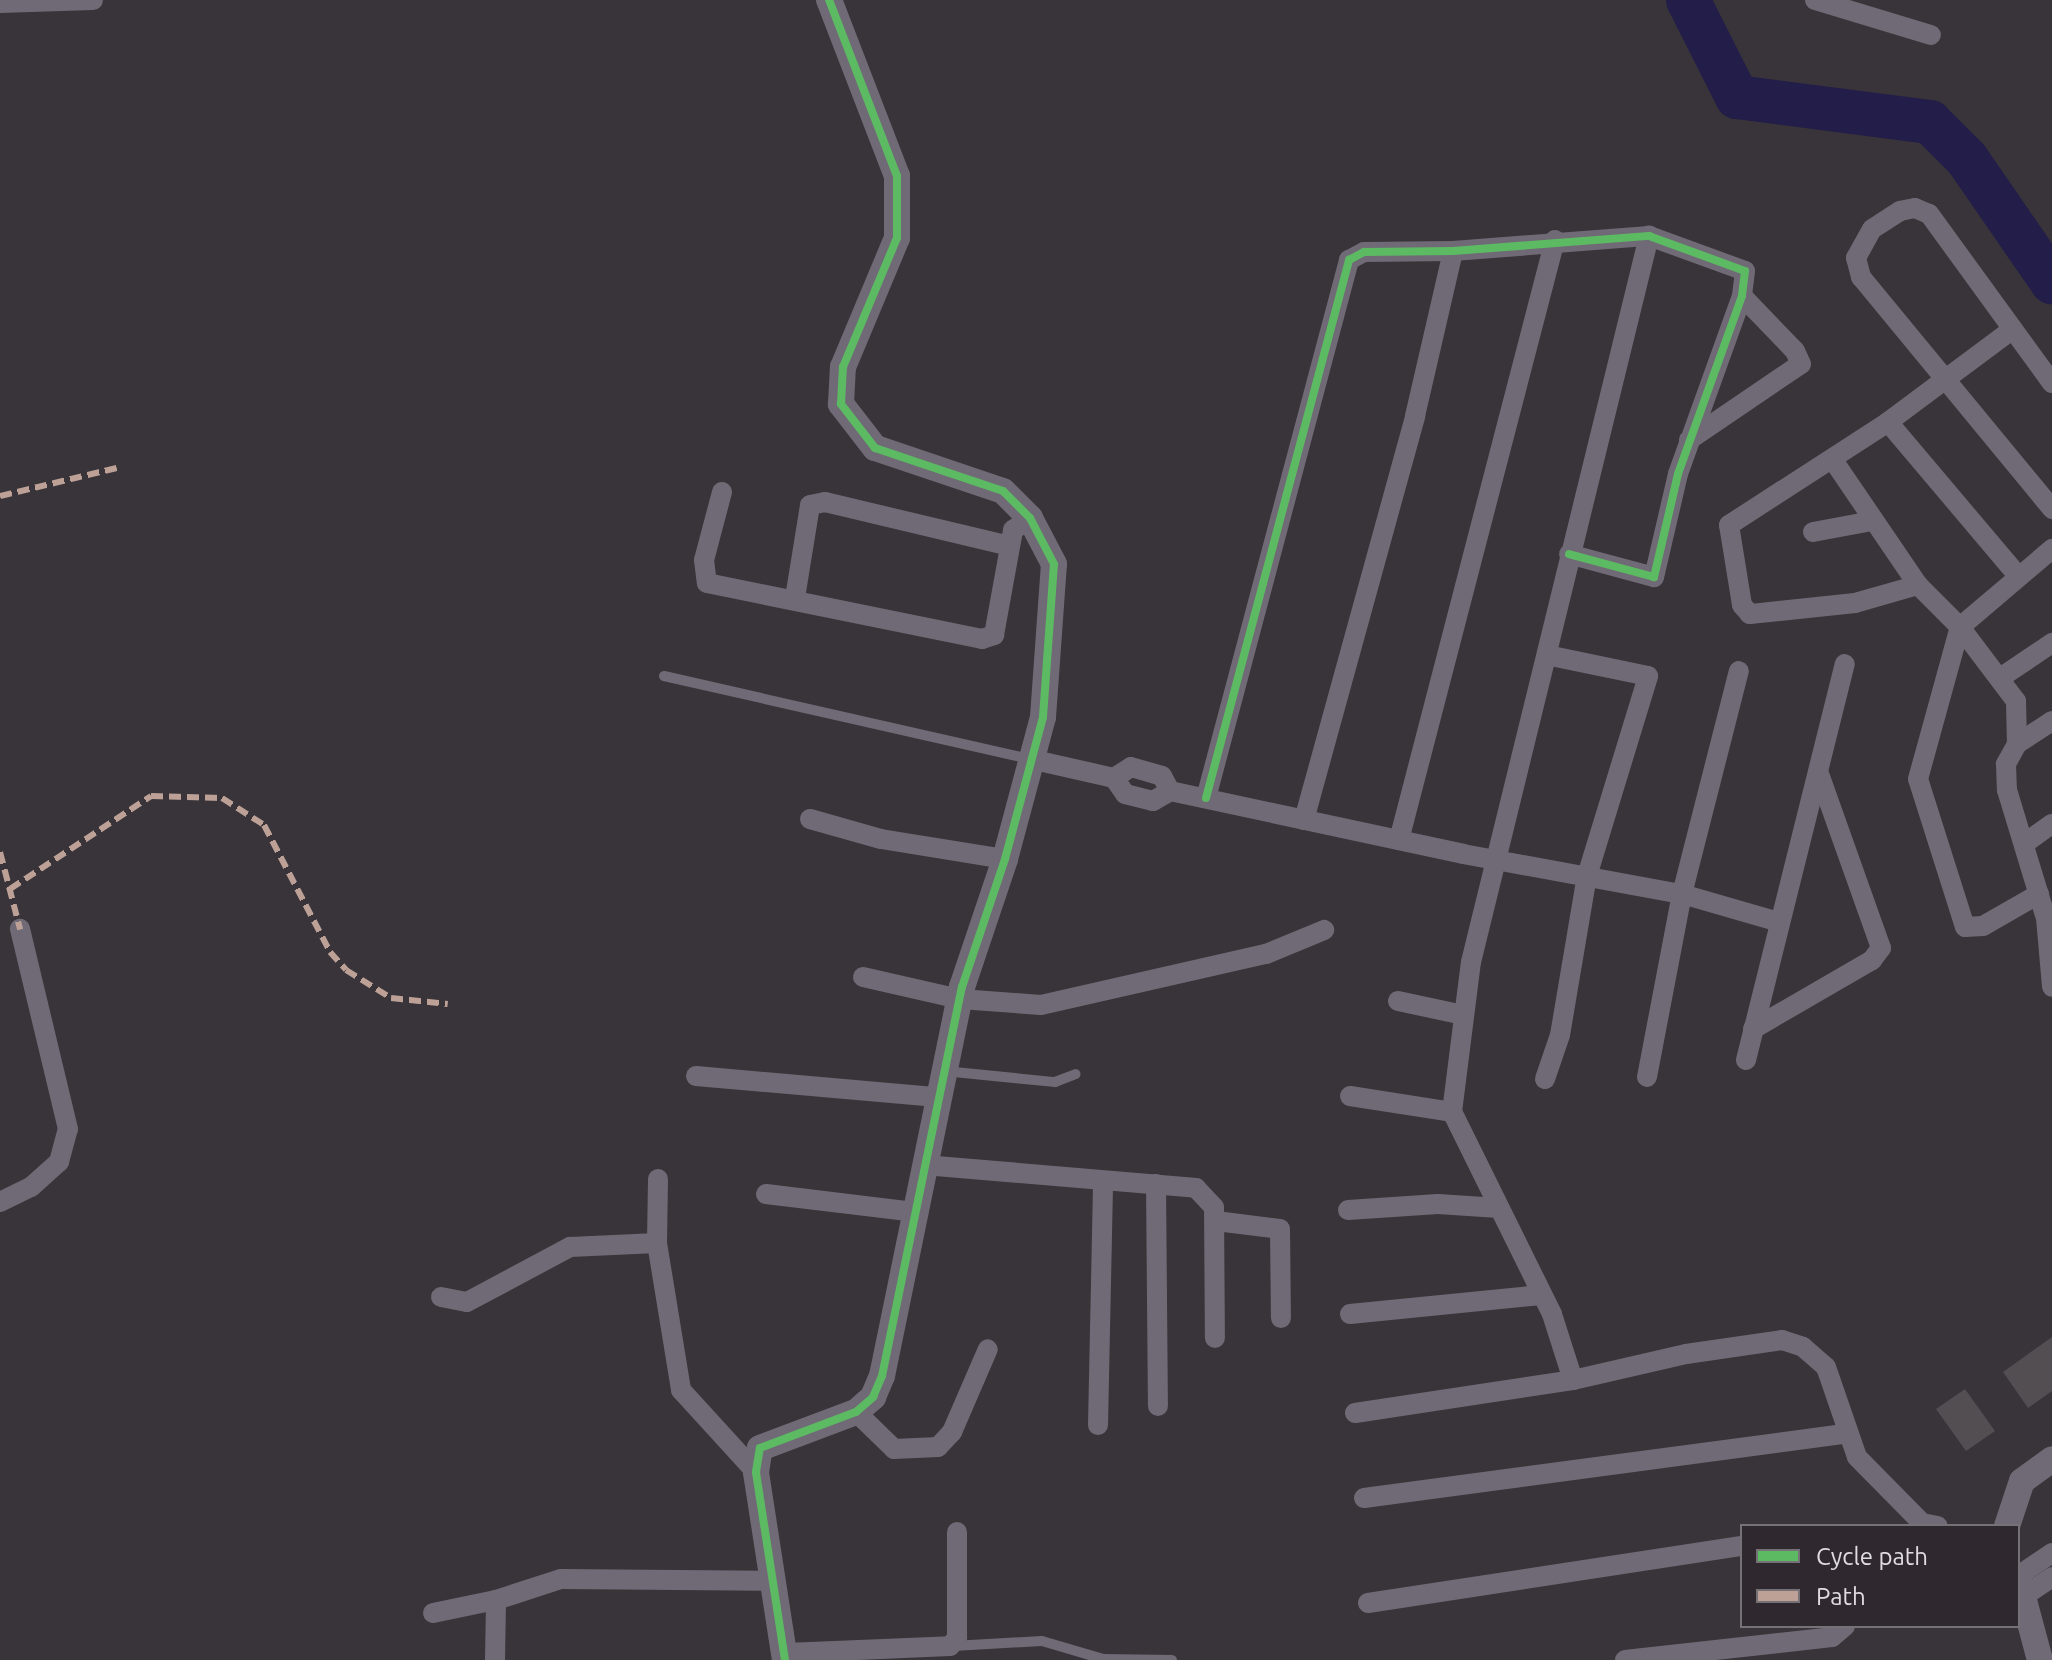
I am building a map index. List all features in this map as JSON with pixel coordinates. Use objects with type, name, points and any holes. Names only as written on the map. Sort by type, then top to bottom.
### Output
[{"type":"street","points":[[0,3],[93,0]]},
{"type":"street","points":[[829,0],[856,58],[897,176],[897,238],[843,367],[841,404],[875,448],[1003,491],[1030,518],[1054,564],[1043,717],[1005,859],[960,999],[937,1097],[882,1376],[873,1397],[856,1412],[760,1448],[756,1472],[771,1581],[786,1656],[950,1646],[957,1638],[957,1532]]},
{"type":"street","points":[[1815,0],[1931,35]]},
{"type":"street","points":[[2052,383],[2010,331],[1929,214],[1915,208],[1900,211],[1872,229],[1856,258],[1861,277],[2052,509]]},
{"type":"street","points":[[1573,1380],[1541,1295],[1452,1112],[1464,1015],[1496,857],[1649,236]]},
{"type":"street","points":[[1206,798],[1349,260],[1364,252],[1453,251],[1555,240],[1649,236],[1745,271],[1742,296],[1689,440],[1654,577],[1569,554]]},
{"type":"street","points":[[1399,840],[1555,240]]},
{"type":"street","points":[[1304,820],[1415,416],[1453,251]]},
{"type":"street","points":[[1689,440],[1801,364],[1795,351],[1742,296]]},
{"type":"street","points":[[1918,585],[1855,603],[1756,615],[1742,605],[1729,525],[1833,460],[2010,331]]},
{"type":"street","points":[[1888,422],[2018,576]]},
{"type":"street","points":[[1833,460],[1918,585],[1960,627],[2016,701],[2017,744]]},
{"type":"street","points":[[722,492],[704,560],[707,583],[795,598],[982,639],[994,635],[1013,530],[1030,518]]},
{"type":"street","points":[[795,598],[810,505],[825,502],[1009,546]]},
{"type":"street","points":[[1813,532],[1872,521]]},
{"type":"street","points":[[2039,894],[1983,926],[1965,927],[1918,779],[1960,627],[2052,549]]},
{"type":"street","points":[[2000,678],[2052,643]]},
{"type":"street","points":[[1545,1079],[1560,1035],[1587,876],[1648,676],[1547,655]]},
{"type":"street","points":[[1746,1060],[1845,664]]},
{"type":"street","points":[[1647,1077],[1682,894],[1739,671]]},
{"type":"street","points":[[2052,721],[2017,744],[2006,764],[2007,790],[2039,894],[2049,916],[2052,987]]},
{"type":"street","points":[[1030,759],[1114,778],[1125,794],[1153,801],[1170,791],[1399,840],[1682,894],[1779,922]]},
{"type":"street","points":[[1753,1029],[1872,960],[1881,948],[1819,774]]},
{"type":"street","points":[[810,819],[881,839],[1005,859]]},
{"type":"street","points":[[2024,844],[2052,824]]},
{"type":"street","points":[[0,1202],[31,1187],[59,1162],[68,1129],[20,929]]},
{"type":"street","points":[[863,977],[960,999],[1041,1005],[1266,954],[1324,930]]},
{"type":"street","points":[[1398,1001],[1464,1015]]},
{"type":"street","points":[[696,1076],[937,1097]]},
{"type":"street","points":[[1350,1096],[1452,1112]]},
{"type":"street","points":[[924,1165],[1103,1182],[1181,1183],[1207,1194],[1216,1221],[1215,1338]]},
{"type":"street","points":[[658,1179],[657,1243],[681,1390],[756,1472]]},
{"type":"street","points":[[1098,1425],[1103,1182]]},
{"type":"street","points":[[1156,1184],[1158,1406]]},
{"type":"street","points":[[766,1194],[914,1212]]},
{"type":"street","points":[[1348,1210],[1438,1204],[1499,1208]]},
{"type":"street","points":[[1216,1221],[1280,1229],[1281,1318]]},
{"type":"street","points":[[441,1297],[467,1302],[570,1247],[657,1243]]},
{"type":"street","points":[[1350,1314],[1541,1295]]},
{"type":"street","points":[[1355,1413],[1573,1380],[1686,1354],[1782,1340],[1803,1347],[1826,1367],[1857,1457],[1930,1524]]},
{"type":"street","points":[[856,1412],[894,1449],[938,1447],[952,1432],[988,1349]]},
{"type":"street","points":[[1364,1498],[1848,1433]]},
{"type":"street","points":[[2008,1524],[2022,1481],[2052,1459]]},
{"type":"street","points":[[1368,1603],[1740,1546]]},
{"type":"street","points":[[2020,1584],[2052,1553]]},
{"type":"street","points":[[2020,1584],[2052,1577]]},
{"type":"street","points":[[433,1613],[496,1600],[561,1579],[771,1581]]},
{"type":"street","points":[[2020,1584],[2040,1660]]},
{"type":"street","points":[[495,1660],[496,1600]]},
{"type":"street","points":[[1625,1660],[1832,1637],[1843,1628]]},
{"type":"lane","points":[[664,676],[1030,759]]},
{"type":"lane","points":[[943,1071],[1055,1082],[1076,1074]]},
{"type":"lane","points":[[950,1646],[1042,1641],[1103,1659],[1172,1660]]},
{"type":"building","points":[[2052,1337],[2052,1391],[2028,1408],[2003,1372]]},
{"type":"building","points":[[1965,1389],[1995,1431],[1966,1451],[1936,1409]]},
{"type":"waterway","points":[[1688,0],[1737,97],[1930,122],[1967,159],[2052,282]]},
{"type":"marked path","points":[[0,496],[117,468]]},
{"type":"marked path","points":[[10,889],[151,796],[222,798],[264,825],[330,952],[346,970],[391,998],[448,1004]]},
{"type":"marked path","points":[[0,852],[20,929]]},
{"type":"cycle path","points":[[785,1660],[756,1472],[760,1448],[856,1412],[873,1397],[882,1376],[962,987],[1005,859],[1043,717],[1054,564],[1030,518],[1003,491],[875,448],[841,404],[843,367],[897,238],[897,176],[829,0]]},
{"type":"cycle path","points":[[1206,798],[1349,260],[1364,252],[1453,251],[1649,236],[1745,271],[1742,296],[1678,474],[1654,577],[1569,554]]}]
